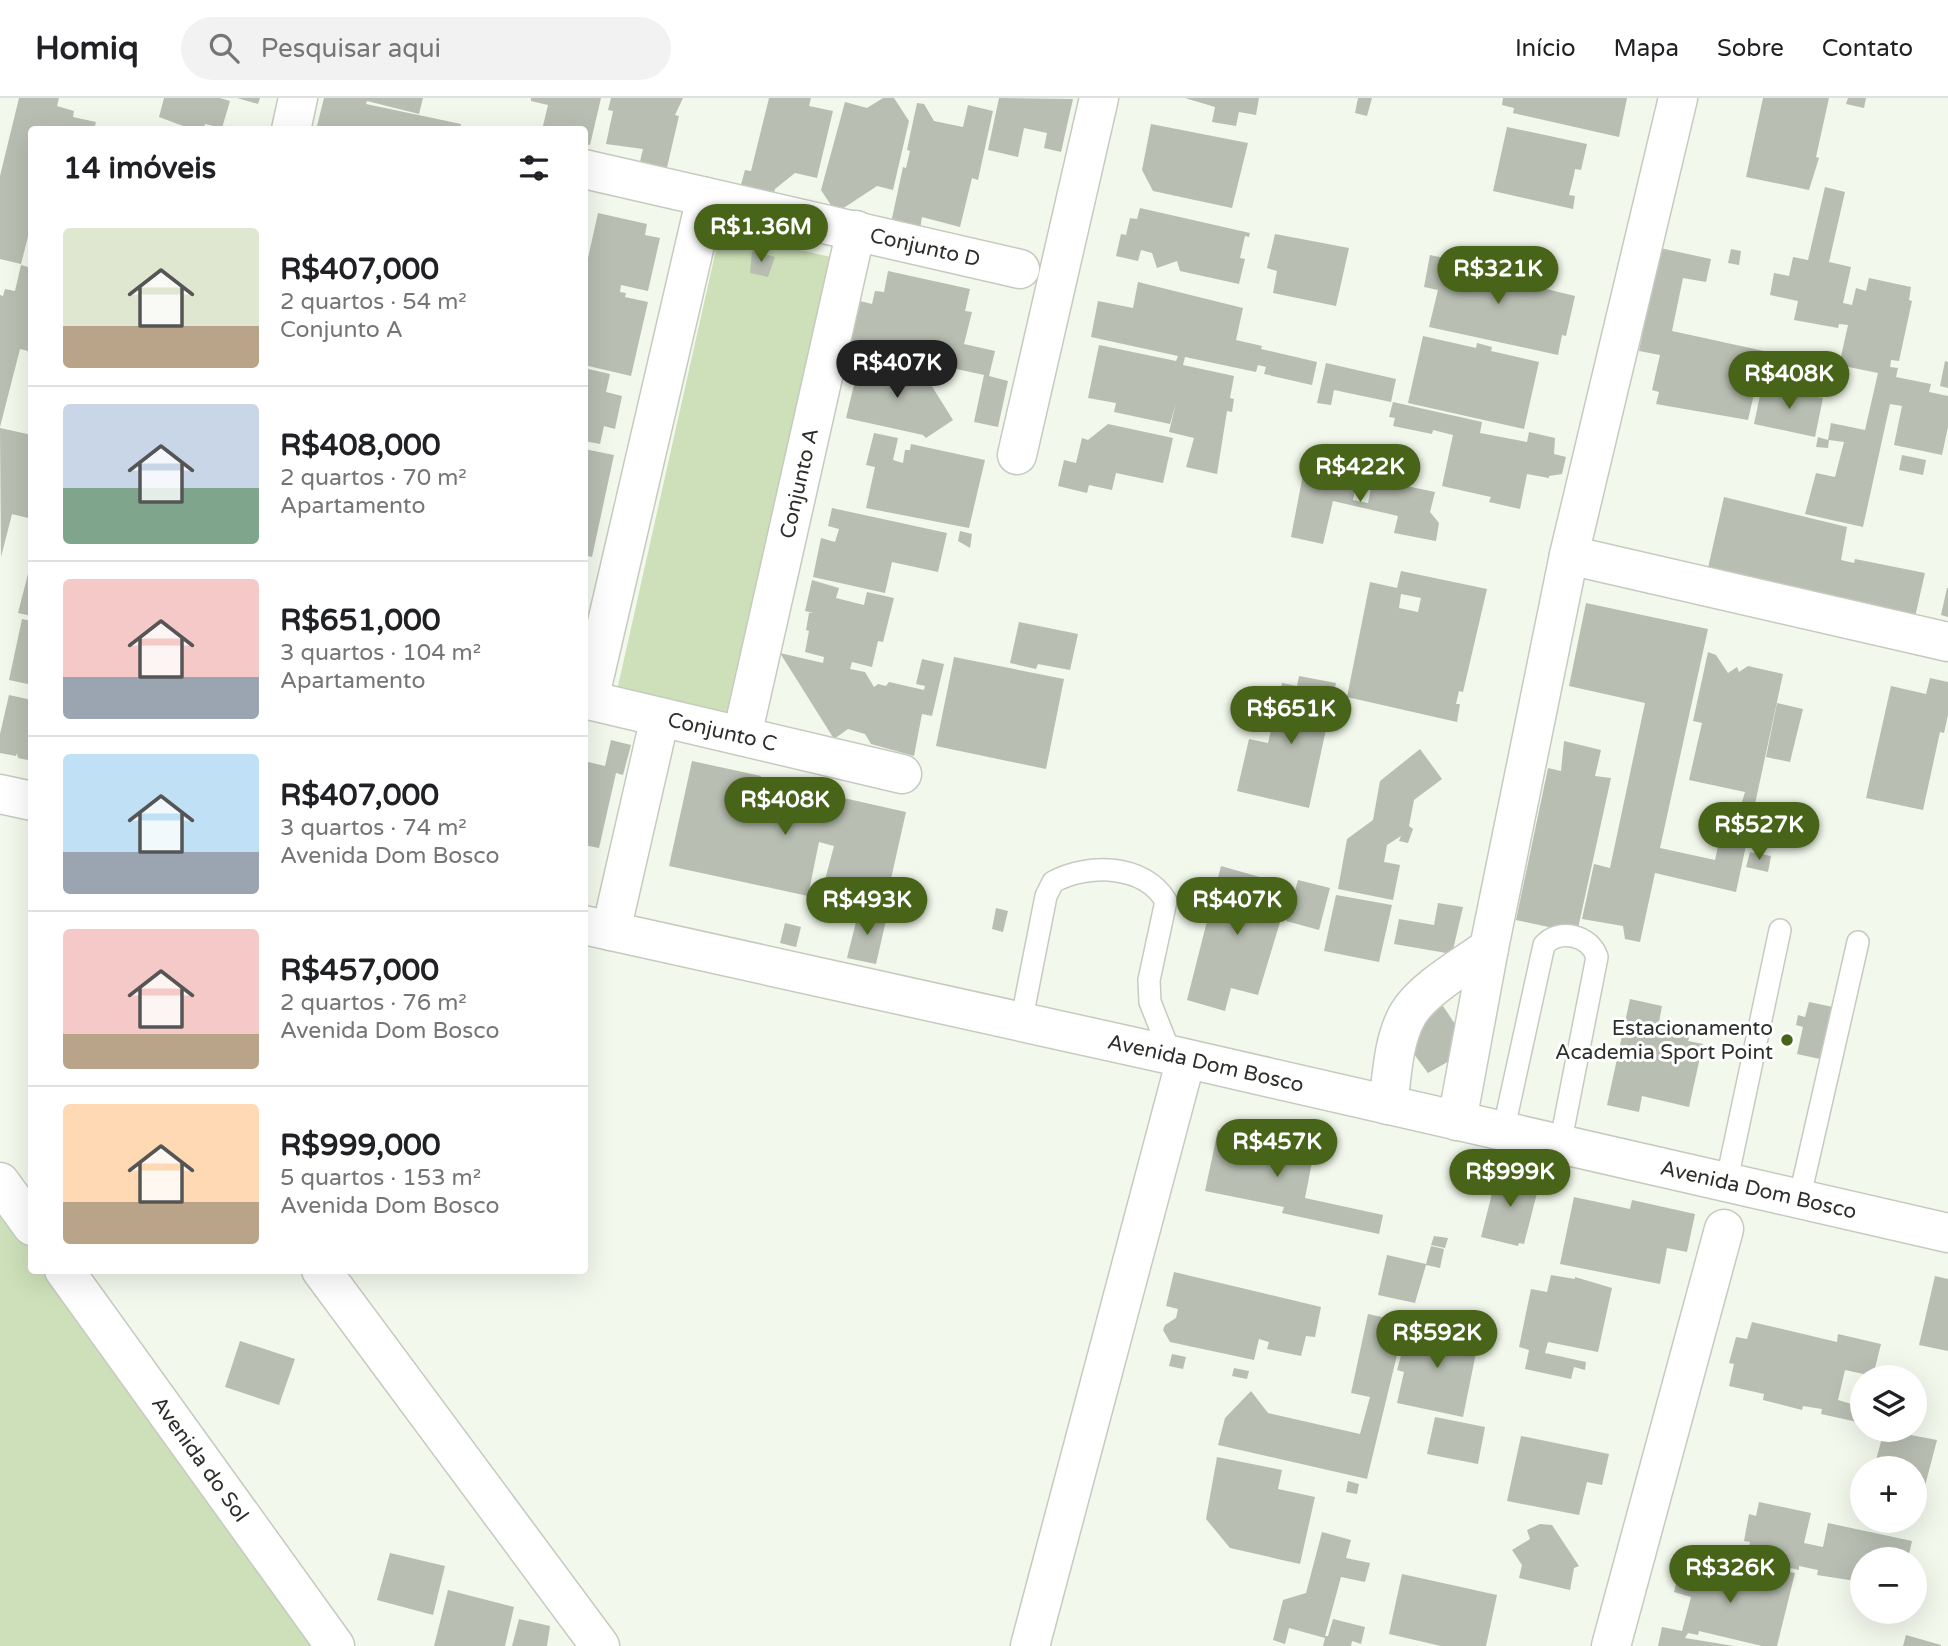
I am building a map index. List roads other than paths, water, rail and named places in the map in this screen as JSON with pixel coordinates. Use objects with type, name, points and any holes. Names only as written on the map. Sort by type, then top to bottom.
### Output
[{"type":"street","points":[[292,126],[298,98]]},
{"type":"street","points":[[1017,455],[1099,98]]},
{"type":"street","points":[[1457,1121],[1489,948],[1569,555],[1678,98]]},
{"type":"street","name":"Conjunto D","points":[[588,170],[1020,269]]},
{"type":"street","points":[[588,695],[706,197]]},
{"type":"street","name":"Conjunto A","points":[[742,736],[856,230]]},
{"type":"street","points":[[1569,555],[1948,642]]},
{"type":"street","name":"Conjunto C","points":[[588,699],[902,774]]},
{"type":"street","points":[[598,928],[660,717]]},
{"type":"street","points":[[0,794],[28,800]]},
{"type":"street","name":"Avenida Dom Bosco","points":[[598,928],[1179,1057],[1948,1233]]},
{"type":"street","points":[[1388,1105],[1396,1048],[1408,1014],[1434,988],[1489,948]]},
{"type":"street","points":[[1030,1646],[1179,1057]]},
{"type":"street","points":[[0,1182],[28,1220]]},
{"type":"street","points":[[1611,1646],[1724,1228]]},
{"type":"street","name":"Avenida do Sol","points":[[67,1274],[335,1646]]},
{"type":"street","points":[[324,1274],[600,1646]]},
{"type":"lane","points":[[1021,1023],[1046,896],[1053,882],[1084,871],[1123,871],[1146,880],[1159,889],[1166,901],[1149,980],[1150,1002],[1179,1057]]},
{"type":"lane","points":[[1726,1184],[1780,930]]},
{"type":"lane","points":[[1503,1132],[1544,945],[1551,937],[1564,934],[1585,940],[1594,947],[1597,957],[1560,1146]]},
{"type":"lane","points":[[1800,1200],[1858,942]]},
{"type":"place","name":"Estacionamento Academia Sport Point","points":[[1787,1040]]}]
